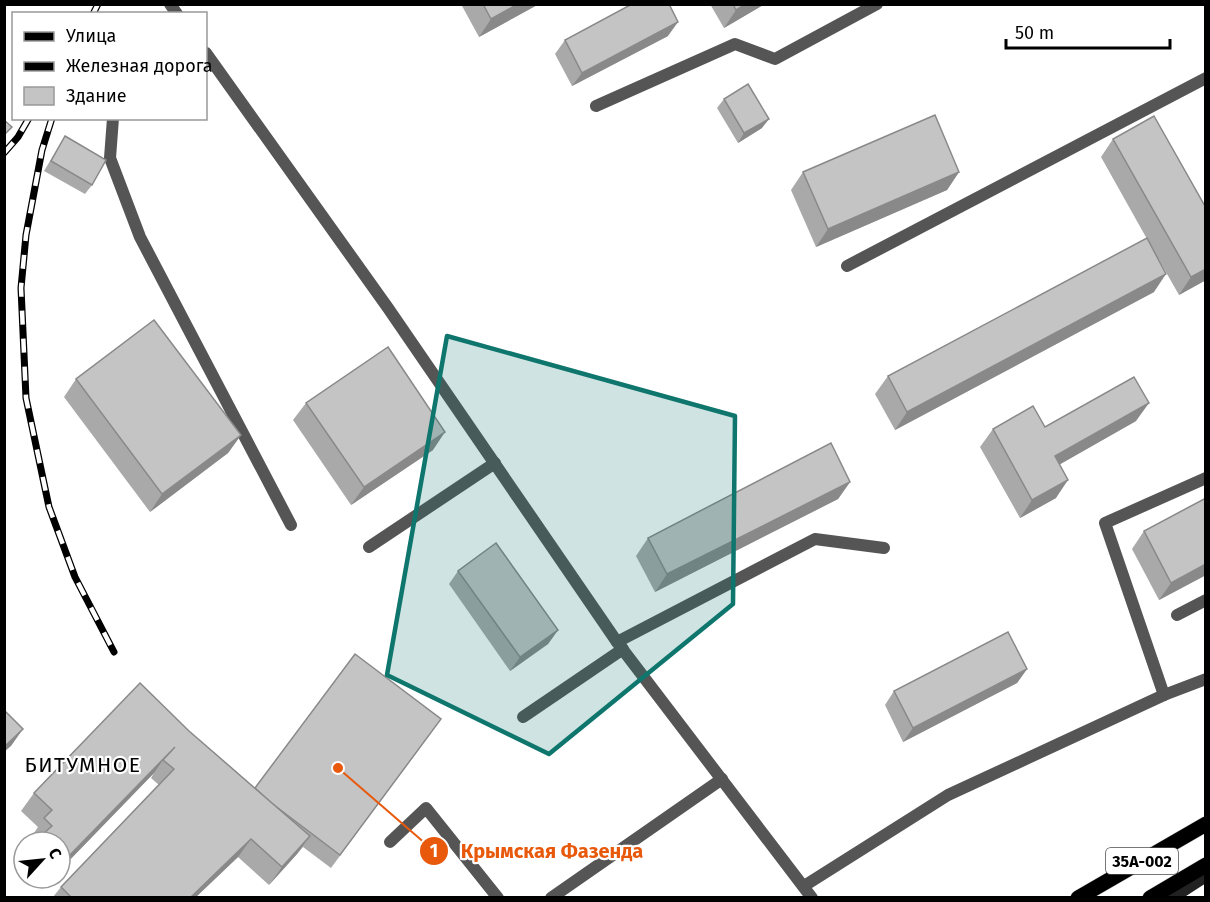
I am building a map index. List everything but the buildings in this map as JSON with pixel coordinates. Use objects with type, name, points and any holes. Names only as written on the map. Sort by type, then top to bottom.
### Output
[{"type":"main road","name":"35А-002","points":[[1078,897],[1206,824]]},
{"type":"main road","name":"35А-002","points":[[1150,897],[1206,865]]},
{"type":"street","points":[[596,106],[735,44],[775,59],[877,4]]},
{"type":"street","points":[[207,54],[388,308],[620,645],[812,897]]},
{"type":"street","points":[[847,266],[1206,78]]},
{"type":"street","points":[[112,120],[110,158],[140,237],[291,525]]},
{"type":"street","points":[[369,547],[495,463]]},
{"type":"street","points":[[1164,695],[1105,523],[1206,478]]},
{"type":"street","points":[[523,717],[620,645],[815,539],[884,548]]},
{"type":"street","points":[[1177,615],[1206,600]]},
{"type":"street","points":[[804,886],[948,795],[1164,695],[1206,679]]},
{"type":"street","points":[[551,897],[722,779]]},
{"type":"street","points":[[390,842],[426,807],[498,897]]},
{"type":"street","points":[[1172,897],[1206,876]]},
{"type":"highlighted area","points":[[447,336],[735,416],[733,604],[549,754],[387,675]]},
{"type":"railway","points":[[94,12],[98,4]]},
{"type":"railway","points":[[4,153],[18,137],[28,120]]},
{"type":"railway","points":[[51,120],[42,150],[26,235],[21,288],[26,398],[49,507],[75,577],[114,652]]},
{"type":"place","name":"Крымская Фазенда","points":[[338,768]]},
{"type":"district","name":"БИТУМНОЕ","points":[[83,765]]}]
